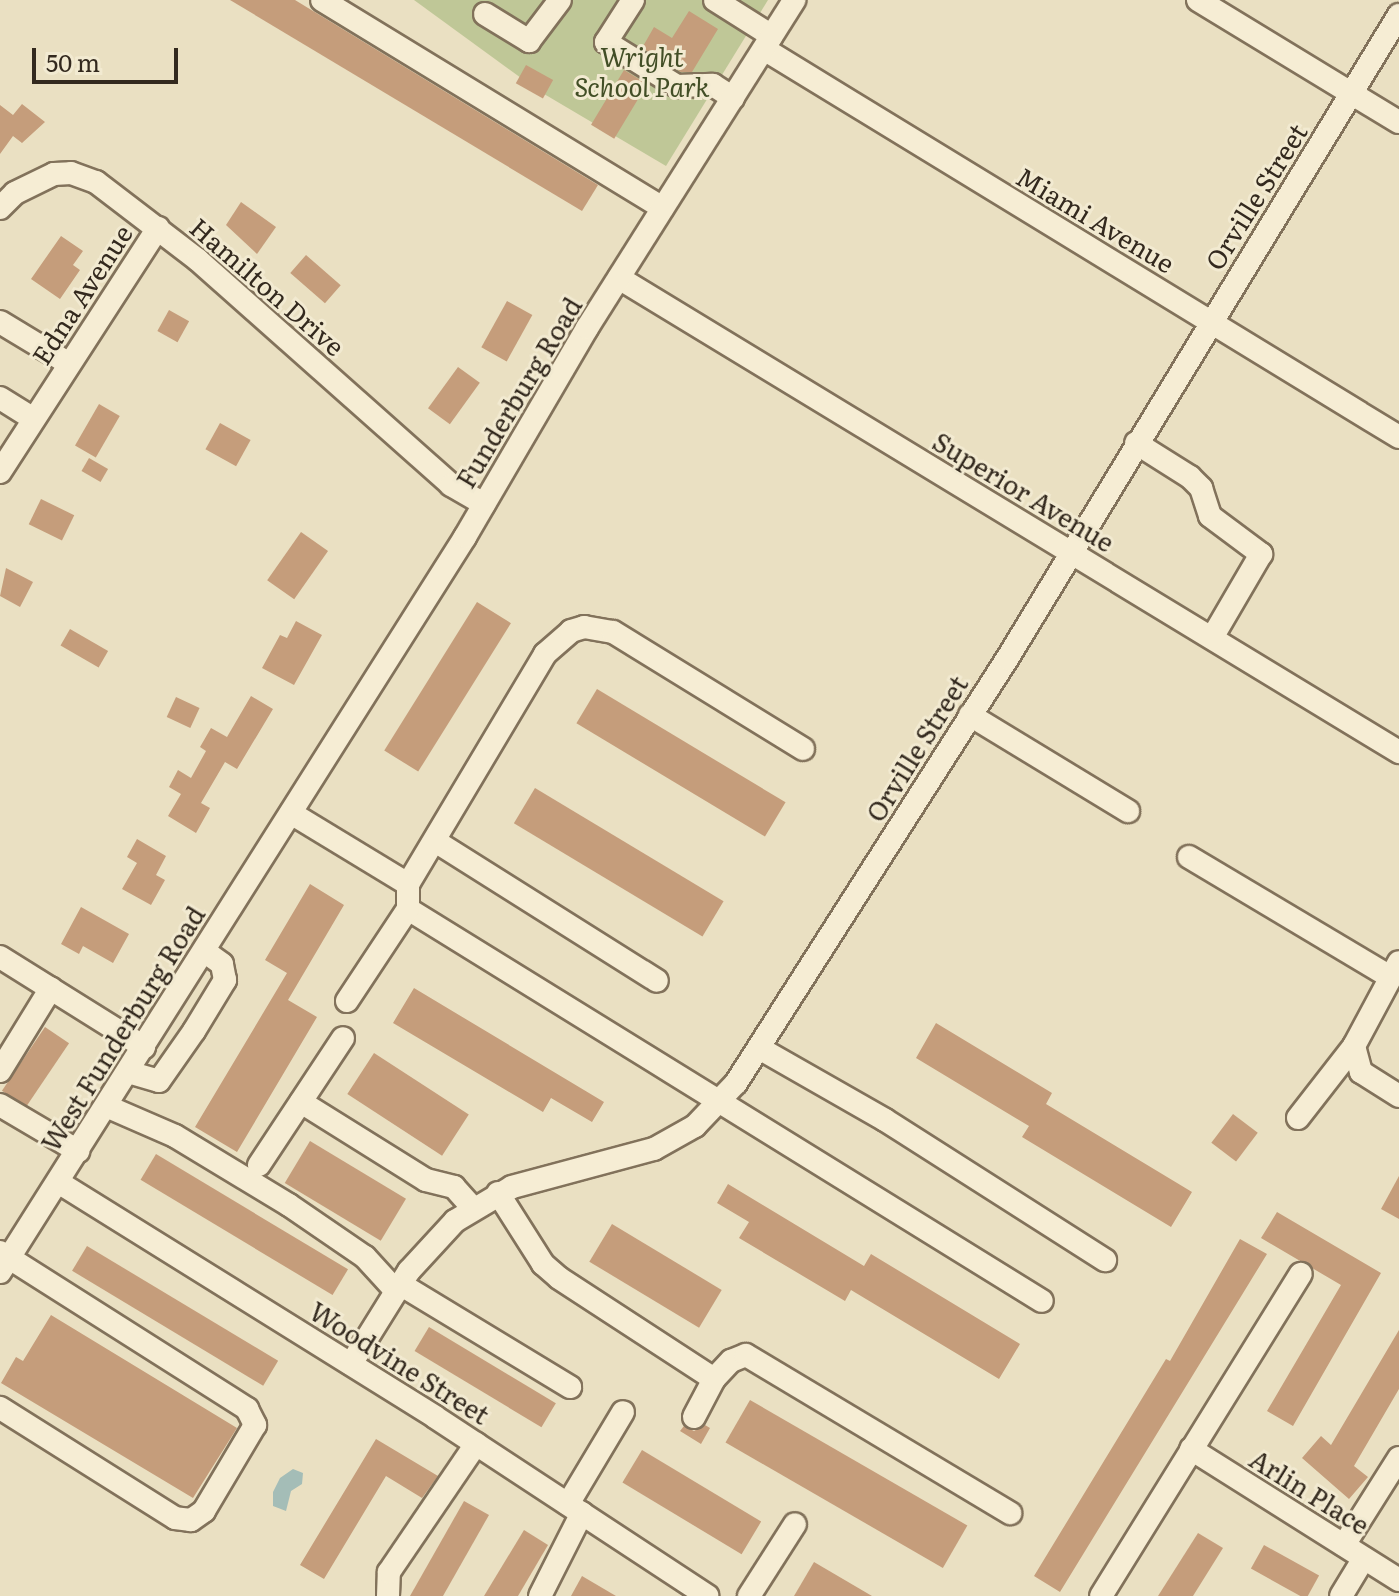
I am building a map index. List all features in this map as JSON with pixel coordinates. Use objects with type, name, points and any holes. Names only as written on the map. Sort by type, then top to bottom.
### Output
[{"type":"street","points":[[322,0],[663,208]]},
{"type":"street","points":[[485,14],[529,41],[560,0]]},
{"type":"street","points":[[633,0],[606,42],[677,86],[713,85],[733,98]]},
{"type":"street","name":"Miami Avenue","points":[[715,0],[768,42],[1210,322],[1399,437]]},
{"type":"street","name":"Funderburg Road","points":[[291,813],[484,504],[619,278],[794,0]]},
{"type":"street","points":[[1198,0],[1399,122]]},
{"type":"street","name":"Orville Street","points":[[351,1364],[427,1247],[473,1208],[498,1193],[541,1176],[654,1149],[695,1126],[718,1103],[759,1048],[970,715],[1399,15]]},
{"type":"street","name":"Hamilton Drive","points":[[0,208],[35,181],[71,173],[96,182],[158,228],[451,485],[484,504]]},
{"type":"street","name":"Edna Avenue","points":[[0,472],[158,228]]},
{"type":"street","name":"Superior Avenue","points":[[619,278],[1399,752]]},
{"type":"street","points":[[0,322],[68,363]]},
{"type":"street","points":[[0,398],[33,419]]},
{"type":"street","points":[[1136,443],[1190,477],[1201,488],[1210,516],[1261,554],[1212,638]]},
{"type":"street","points":[[347,1001],[408,909],[408,884],[545,654],[571,631],[584,627],[613,632],[803,749]]},
{"type":"street","points":[[970,715],[1128,811]]},
{"type":"street","points":[[291,813],[408,884]]},
{"type":"street","name":"West Funderburg Road","points":[[3,1261],[78,1151],[291,813]]},
{"type":"street","points":[[435,841],[657,981]]},
{"type":"street","points":[[1189,857],[1394,970],[1354,1046],[1298,1118]]},
{"type":"street","points":[[408,909],[1042,1301]]},
{"type":"street","points":[[128,1072],[159,1081],[194,1031],[225,980],[222,964],[204,951]]},
{"type":"street","points":[[0,957],[144,1047]]},
{"type":"street","points":[[0,1071],[51,988]]},
{"type":"street","points":[[259,1165],[343,1038]]},
{"type":"street","points":[[1354,1046],[1361,1072],[1399,1096]]},
{"type":"street","points":[[759,1048],[885,1120],[1105,1260]]},
{"type":"street","points":[[301,1102],[426,1180],[454,1187],[473,1208]]},
{"type":"street","points":[[0,1105],[78,1151]]},
{"type":"street","points":[[106,1106],[175,1136],[289,1205],[365,1257],[398,1288],[570,1387]]},
{"type":"street","name":"Woodvine Street","points":[[58,1182],[476,1444],[695,1593]]},
{"type":"street","points":[[498,1193],[543,1264],[559,1278],[714,1379]]},
{"type":"street","points":[[0,1408],[175,1518],[191,1520],[204,1511],[255,1425],[247,1409],[3,1261]]},
{"type":"street","points":[[1101,1596],[1301,1274]]},
{"type":"street","points":[[694,1417],[714,1379],[731,1361],[746,1355],[1010,1513]]},
{"type":"street","points":[[540,1596],[575,1509],[623,1412]]},
{"type":"street","points":[[388,1596],[389,1572],[476,1444]]},
{"type":"street","name":"Arlin Place","points":[[1191,1449],[1399,1580]]},
{"type":"street","points":[[1344,1545],[1399,1458]]},
{"type":"street","points":[[749,1596],[795,1524]]},
{"type":"street","points":[[1341,1596],[1364,1558]]},
{"type":"green space","name":"Wright School Park","points":[[414,0],[768,0],[666,166],[539,91]]},
{"type":"water","points":[[293,1469],[303,1473],[302,1484],[291,1491],[286,1511],[273,1506],[273,1492],[280,1478]]},
{"type":"building","points":[[230,0],[295,0],[598,185],[582,211]]},
{"type":"building","points":[[689,11],[718,29],[692,72],[681,72],[642,48],[654,27],[672,38]]},
{"type":"building","points":[[526,65],[553,80],[543,98],[516,83]]},
{"type":"building","points":[[624,70],[647,84],[614,139],[591,125]]},
{"type":"building","points":[[22,104],[45,122],[22,143],[13,136],[0,154],[0,105],[13,115]]},
{"type":"building","points":[[241,202],[276,227],[257,254],[226,225]]},
{"type":"building","points":[[61,236],[83,251],[73,265],[80,270],[60,299],[31,279]]},
{"type":"building","points":[[306,255],[341,285],[325,303],[290,273]]},
{"type":"building","points":[[507,301],[532,315],[507,361],[481,347]]},
{"type":"building","points":[[169,310],[189,321],[177,342],[157,331]]},
{"type":"building","points":[[458,367],[480,383],[450,424],[428,408]]},
{"type":"building","points":[[99,404],[120,416],[96,458],[75,446]]},
{"type":"building","points":[[220,423],[251,440],[236,466],[205,449]]},
{"type":"building","points":[[89,458],[108,469],[101,482],[82,471]]},
{"type":"building","points":[[41,499],[74,515],[62,540],[29,524]]},
{"type":"building","points":[[301,532],[328,551],[294,599],[267,580]]},
{"type":"building","points":[[6,568],[33,582],[20,607],[0,596]]},
{"type":"building","points":[[477,602],[511,623],[418,772],[384,750]]},
{"type":"building","points":[[296,621],[322,635],[294,685],[262,668],[280,635],[287,638]]},
{"type":"building","points":[[70,629],[108,651],[99,667],[60,645]]},
{"type":"building","points":[[597,689],[786,802],[765,837],[576,723]]},
{"type":"building","points":[[251,696],[273,709],[237,769],[225,762],[201,803],[210,808],[196,833],[168,816],[181,794],[169,787],[178,770],[191,778],[206,751],[200,747],[211,728],[227,737]]},
{"type":"building","points":[[176,697],[200,708],[190,728],[167,717]]},
{"type":"building","points":[[535,788],[724,901],[702,936],[514,823]]},
{"type":"building","points":[[137,839],[166,856],[156,875],[165,880],[151,905],[122,889],[137,863],[127,857]]},
{"type":"building","points":[[310,884],[344,905],[288,1000],[317,1017],[237,1152],[195,1127],[287,973],[265,960]]},
{"type":"building","points":[[81,907],[129,934],[113,963],[83,946],[79,954],[61,944]]},
{"type":"building","points":[[414,988],[604,1102],[592,1122],[551,1098],[543,1112],[393,1023]]},
{"type":"building","points":[[936,1023],[1052,1093],[1046,1104],[1192,1192],[1171,1227],[1022,1137],[1029,1126],[916,1058]]},
{"type":"building","points":[[45,1027],[69,1043],[26,1107],[2,1091]]},
{"type":"building","points":[[374,1053],[469,1115],[442,1156],[347,1094]]},
{"type":"building","points":[[1233,1114],[1258,1133],[1236,1161],[1211,1143]]},
{"type":"building","points":[[310,1141],[406,1199],[381,1241],[285,1183]]},
{"type":"building","points":[[156,1154],[348,1269],[333,1295],[141,1180]]},
{"type":"building","points":[[1399,1176],[1399,1219],[1381,1209]]},
{"type":"building","points":[[728,1184],[864,1266],[871,1254],[1020,1344],[999,1379],[851,1290],[845,1301],[739,1238],[749,1222],[717,1203]]},
{"type":"building","points":[[1277,1212],[1381,1273],[1293,1426],[1267,1411],[1341,1285],[1261,1238]]},
{"type":"building","points":[[612,1224],[722,1290],[699,1328],[589,1262]]},
{"type":"building","points":[[1240,1239],[1267,1254],[1060,1592],[1034,1576],[1166,1359],[1170,1361]]},
{"type":"building","points":[[87,1246],[278,1361],[263,1386],[72,1271]]},
{"type":"building","points":[[51,1315],[237,1428],[193,1498],[1,1383],[16,1357],[23,1361]]},
{"type":"building","points":[[429,1327],[556,1403],[541,1427],[415,1351]]},
{"type":"building","points":[[1399,1330],[1399,1389],[1354,1466],[1368,1477],[1349,1499],[1302,1458],[1321,1436],[1331,1445]]},
{"type":"building","points":[[750,1400],[967,1526],[943,1568],[726,1442]]},
{"type":"building","points":[[705,1425],[710,1428],[701,1444],[680,1431],[684,1426],[694,1431]]},
{"type":"building","points":[[376,1439],[438,1476],[422,1498],[386,1476],[324,1579],[300,1565]]},
{"type":"building","points":[[642,1450],[761,1522],[742,1554],[622,1483]]},
{"type":"building","points":[[464,1501],[489,1515],[443,1596],[410,1596]]},
{"type":"building","points":[[524,1530],[548,1545],[518,1596],[484,1596]]},
{"type":"building","points":[[1198,1533],[1223,1548],[1193,1596],[1158,1596]]},
{"type":"building","points":[[1264,1545],[1319,1576],[1308,1596],[1300,1596],[1251,1569]]},
{"type":"building","points":[[814,1562],[872,1596],[794,1596]]},
{"type":"building","points":[[582,1576],[616,1596],[571,1596]]}]
